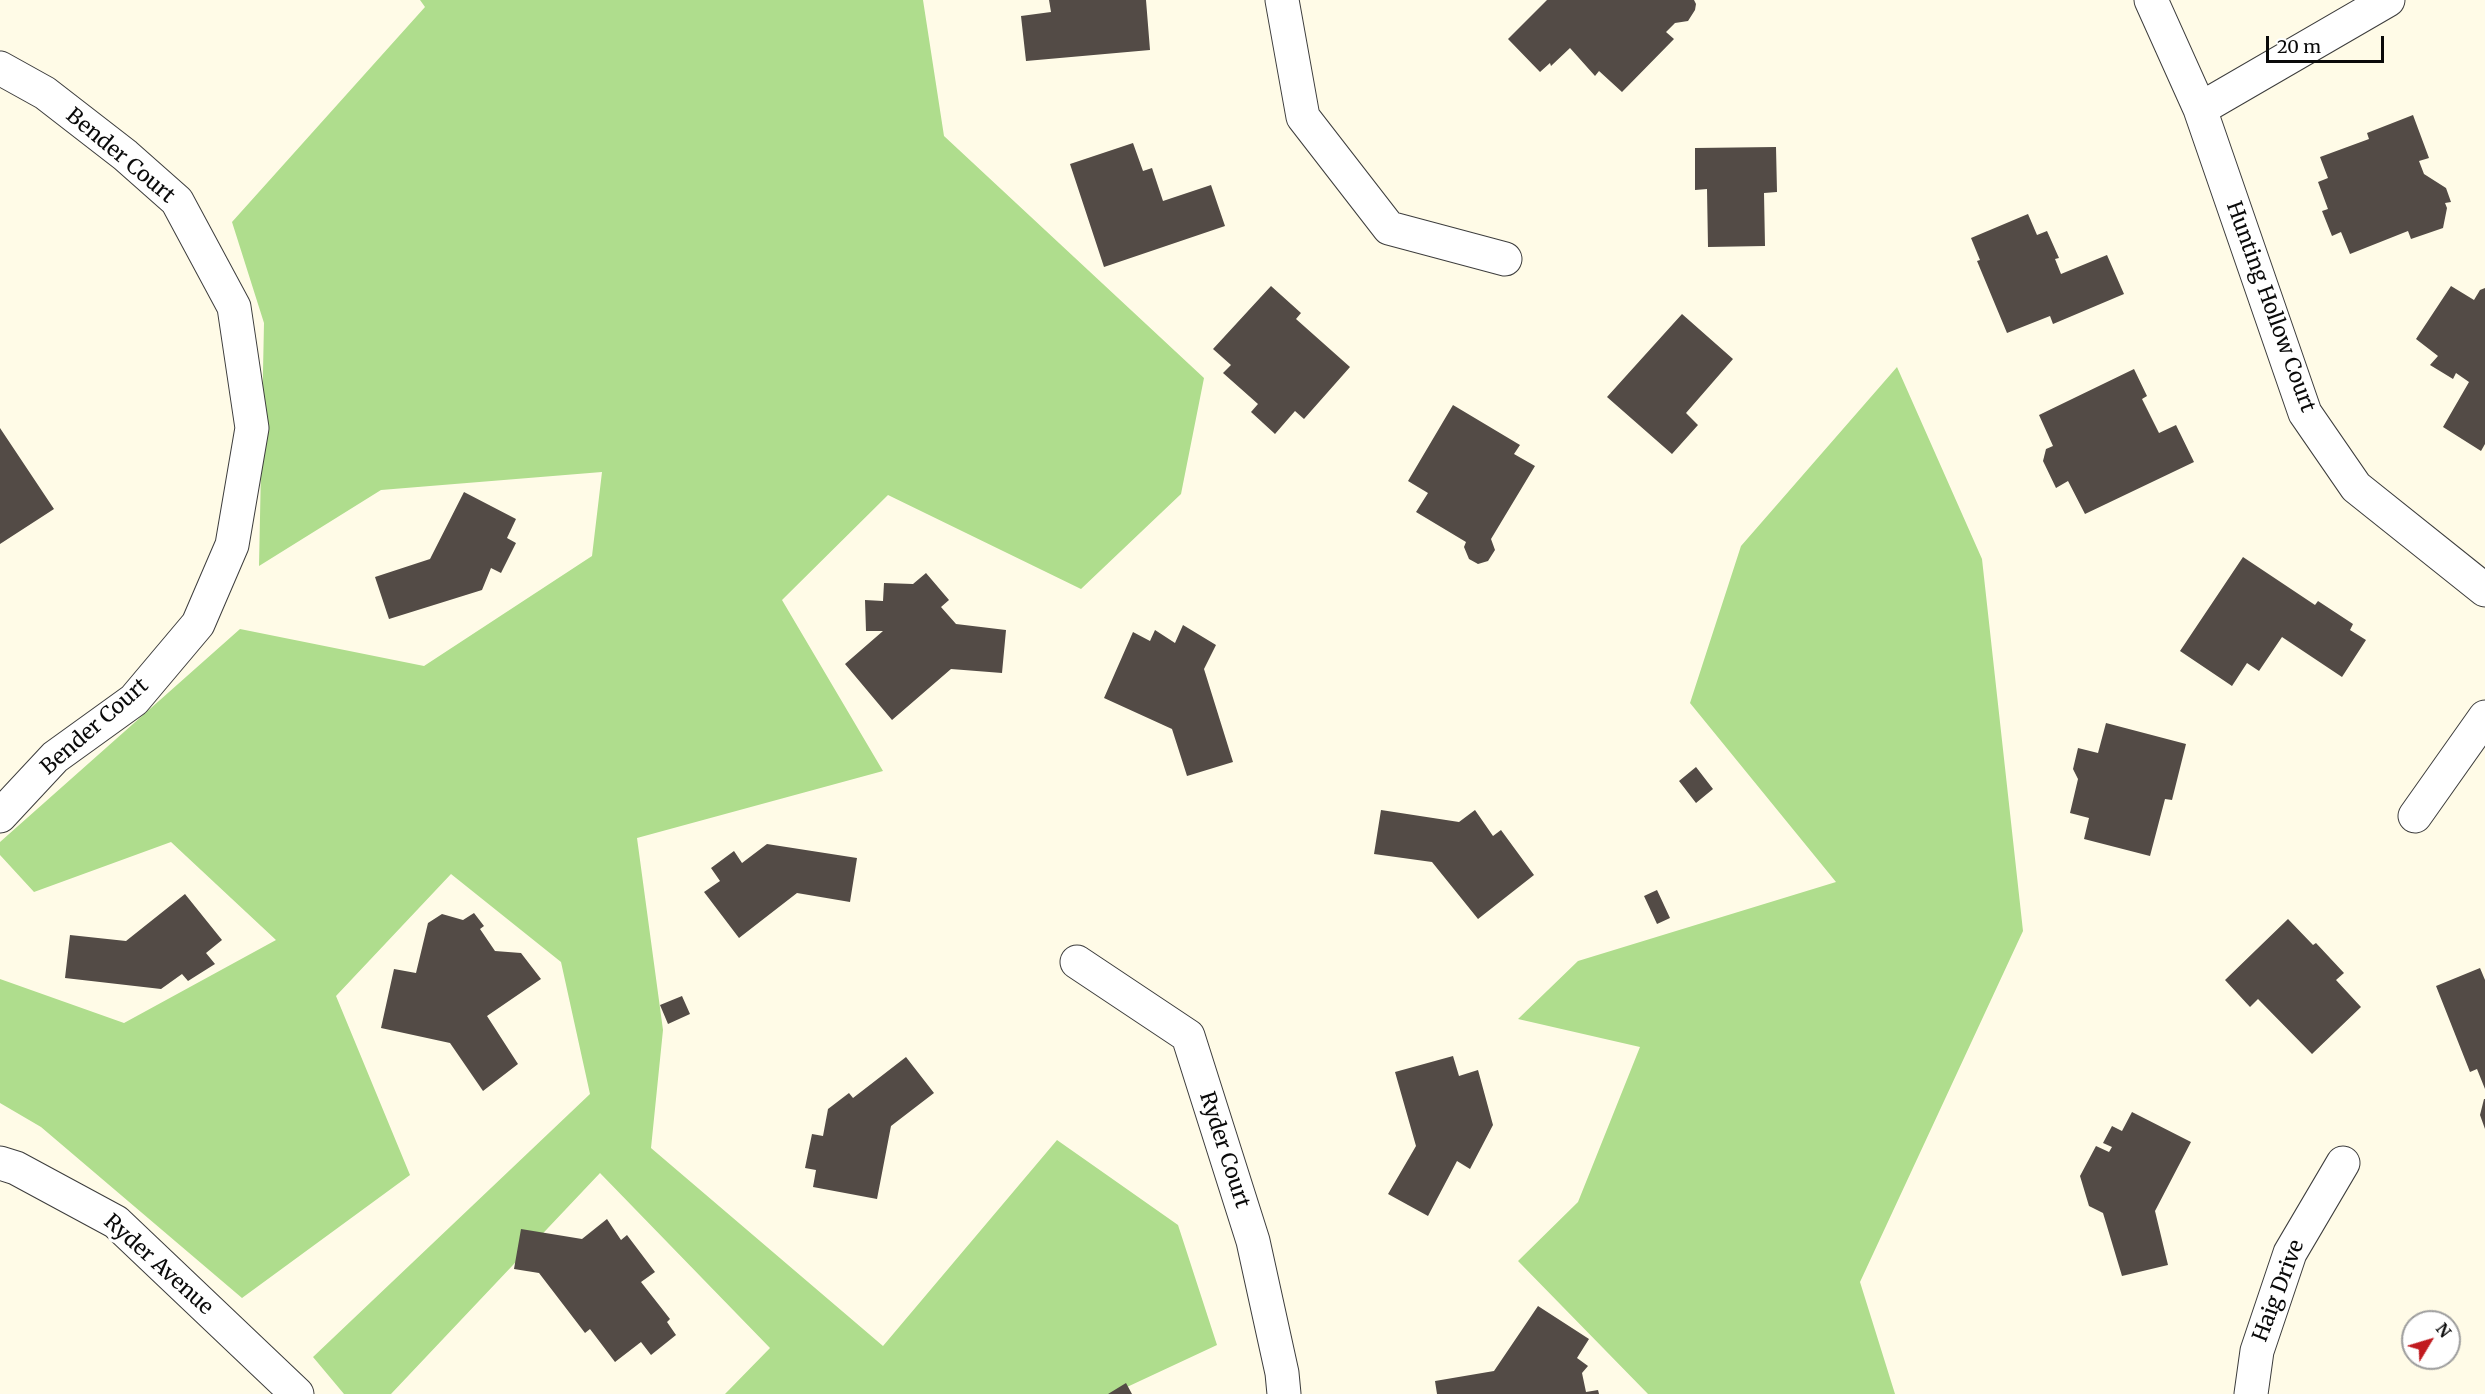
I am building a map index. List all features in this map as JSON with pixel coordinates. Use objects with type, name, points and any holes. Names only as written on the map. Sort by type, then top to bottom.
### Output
[{"type":"street","points":[[1282,0],[1303,117],[1389,228],[1505,259]]},
{"type":"street","name":"Hunting Hollow Court","points":[[2151,0],[2200,109],[2305,413],[2356,487],[2485,590]]},
{"type":"street","points":[[2200,109],[2388,0]]},
{"type":"street","name":"Bender Court","points":[[0,68],[45,93],[125,155],[177,201],[234,307],[252,428],[232,545],[198,624],[134,700],[55,757],[0,816]]},
{"type":"street","points":[[2415,816],[2485,717]]},
{"type":"street","name":"Ryder Court","points":[[1077,962],[1188,1036],[1253,1241],[1282,1373],[1284,1394]]},
{"type":"street","name":"Ryder Avenue","points":[[0,1162],[16,1168],[116,1222],[297,1394]]},
{"type":"street","name":"Haig Drive","points":[[2251,1394],[2256,1350],[2290,1253],[2343,1163]]},
{"type":"green space","points":[[420,0],[923,0],[944,136],[1204,378],[1181,494],[1081,589],[888,495],[782,600],[883,771],[637,838],[663,1030],[651,1148],[883,1346],[1057,1140],[1178,1225],[1217,1345],[1112,1394],[725,1394],[770,1348],[600,1173],[391,1394],[344,1394],[313,1357],[590,1094],[561,962],[451,874],[336,996],[410,1175],[242,1298],[41,1127],[0,1103],[0,979],[124,1023],[276,940],[171,842],[34,892],[0,855],[0,842],[240,629],[424,666],[592,556],[602,472],[381,490],[259,566],[264,323],[232,222],[425,7]]},
{"type":"green space","points":[[1897,367],[1982,559],[2023,931],[1860,1282],[1895,1394],[1648,1394],[1518,1261],[1578,1202],[1640,1047],[1518,1019],[1578,961],[1836,882],[1690,703],[1741,546]]},
{"type":"building","points":[[1049,0],[1146,0],[1150,50],[1026,61],[1021,16],[1051,12]]},
{"type":"building","points":[[1547,0],[1694,0],[1696,4],[1688,21],[1675,23],[1666,32],[1674,39],[1622,92],[1599,71],[1595,76],[1570,48],[1551,66],[1550,63],[1540,72],[1508,39]]},
{"type":"building","points":[[2413,115],[2429,158],[2419,161],[2424,174],[2446,188],[2451,202],[2445,203],[2447,208],[2443,228],[2411,239],[2408,231],[2350,254],[2341,232],[2332,236],[2322,211],[2328,209],[2318,182],[2328,178],[2320,157],[2369,139],[2367,133]]},
{"type":"building","points":[[1133,143],[1143,171],[1152,168],[1163,201],[1211,185],[1225,226],[1104,267],[1070,164]]},
{"type":"building","points":[[1776,147],[1777,192],[1764,193],[1765,246],[1708,247],[1707,189],[1695,190],[1695,148]]},
{"type":"building","points":[[2028,214],[2037,235],[2047,231],[2059,258],[2055,259],[2061,274],[2107,255],[2124,294],[2053,324],[2050,316],[2007,333],[1977,261],[1980,260],[1971,238]]},
{"type":"building","points":[[1271,286],[1301,313],[1296,319],[1350,367],[1304,419],[1295,411],[1275,434],[1251,412],[1258,404],[1223,373],[1231,365],[1213,349]]},
{"type":"building","points":[[2451,286],[2474,300],[2480,290],[2485,288],[2485,444],[2481,451],[2443,427],[2469,382],[2456,373],[2453,379],[2430,365],[2438,356],[2416,339]]},
{"type":"building","points":[[1682,314],[1733,359],[1686,413],[1698,425],[1672,454],[1607,397]]},
{"type":"building","points":[[2134,369],[2147,396],[2142,399],[2159,433],[2176,425],[2194,462],[2085,514],[2068,481],[2056,488],[2043,461],[2046,449],[2053,446],[2039,415]]},
{"type":"building","points":[[1453,405],[1520,445],[1514,454],[1535,466],[1491,539],[1495,550],[1488,561],[1478,564],[1469,559],[1464,547],[1466,542],[1416,512],[1428,493],[1408,481]]},
{"type":"building","points":[[0,428],[54,509],[0,544]]},
{"type":"building","points":[[464,492],[516,519],[507,538],[516,543],[501,573],[491,568],[482,590],[389,619],[375,577],[430,559]]},
{"type":"building","points":[[2243,557],[2315,605],[2318,601],[2353,624],[2350,630],[2366,640],[2342,677],[2282,637],[2259,671],[2247,663],[2232,686],[2180,651]]},
{"type":"building","points":[[926,573],[949,600],[941,607],[956,624],[1006,630],[1002,673],[951,669],[892,720],[845,664],[883,631],[866,631],[865,600],[883,601],[884,583],[913,584]]},
{"type":"building","points":[[1183,625],[1216,645],[1204,669],[1233,762],[1187,776],[1172,729],[1104,698],[1133,632],[1150,641],[1155,630],[1175,643]]},
{"type":"building","points":[[2106,723],[2186,744],[2172,800],[2165,799],[2150,856],[2084,839],[2089,818],[2070,813],[2078,779],[2073,769],[2078,748],[2098,753]]},
{"type":"building","points":[[1696,767],[1713,789],[1696,803],[1679,781]]},
{"type":"building","points":[[1381,810],[1459,822],[1475,810],[1493,836],[1501,830],[1534,875],[1478,919],[1432,862],[1374,854]]},
{"type":"building","points":[[767,844],[857,858],[850,902],[797,893],[739,938],[704,892],[720,881],[711,868],[734,851],[742,863]]},
{"type":"building","points":[[1657,890],[1670,918],[1657,924],[1644,896]]},
{"type":"building","points":[[185,894],[222,940],[206,953],[215,964],[188,981],[182,974],[161,989],[65,978],[70,935],[126,941]]},
{"type":"building","points":[[474,913],[484,926],[480,929],[495,951],[521,953],[541,979],[487,1016],[518,1064],[483,1091],[450,1043],[381,1028],[394,969],[416,973],[428,923],[442,914],[463,920]]},
{"type":"building","points":[[2288,919],[2313,945],[2316,943],[2344,973],[2336,980],[2361,1007],[2312,1054],[2258,999],[2250,1007],[2225,980]]},
{"type":"building","points":[[2480,968],[2485,980],[2485,1089],[2477,1069],[2470,1072],[2436,986]]},
{"type":"building","points":[[682,996],[690,1014],[668,1024],[660,1005]]},
{"type":"building","points":[[1453,1056],[1459,1076],[1478,1070],[1493,1125],[1470,1169],[1457,1161],[1428,1216],[1388,1194],[1416,1146],[1395,1072]]},
{"type":"building","points":[[906,1057],[934,1093],[891,1126],[877,1199],[813,1187],[816,1170],[805,1168],[812,1134],[823,1136],[828,1109],[849,1093],[853,1098]]},
{"type":"building","points":[[2485,1099],[2485,1129],[2480,1115]]},
{"type":"building","points":[[2132,1112],[2191,1142],[2155,1211],[2168,1265],[2122,1276],[2103,1213],[2089,1206],[2080,1176],[2096,1146],[2109,1152],[2112,1147],[2103,1143],[2112,1126],[2122,1131]]},
{"type":"building","points":[[607,1219],[621,1240],[627,1235],[655,1272],[641,1282],[670,1319],[667,1322],[676,1335],[651,1355],[641,1342],[615,1362],[590,1329],[585,1333],[539,1273],[514,1269],[521,1229],[582,1239]]},
{"type":"building","points":[[1538,1306],[1589,1339],[1577,1358],[1588,1366],[1582,1373],[1586,1392],[1598,1390],[1599,1394],[1437,1394],[1435,1381],[1494,1371]]},
{"type":"building","points":[[1126,1383],[1132,1394],[1108,1394]]}]
